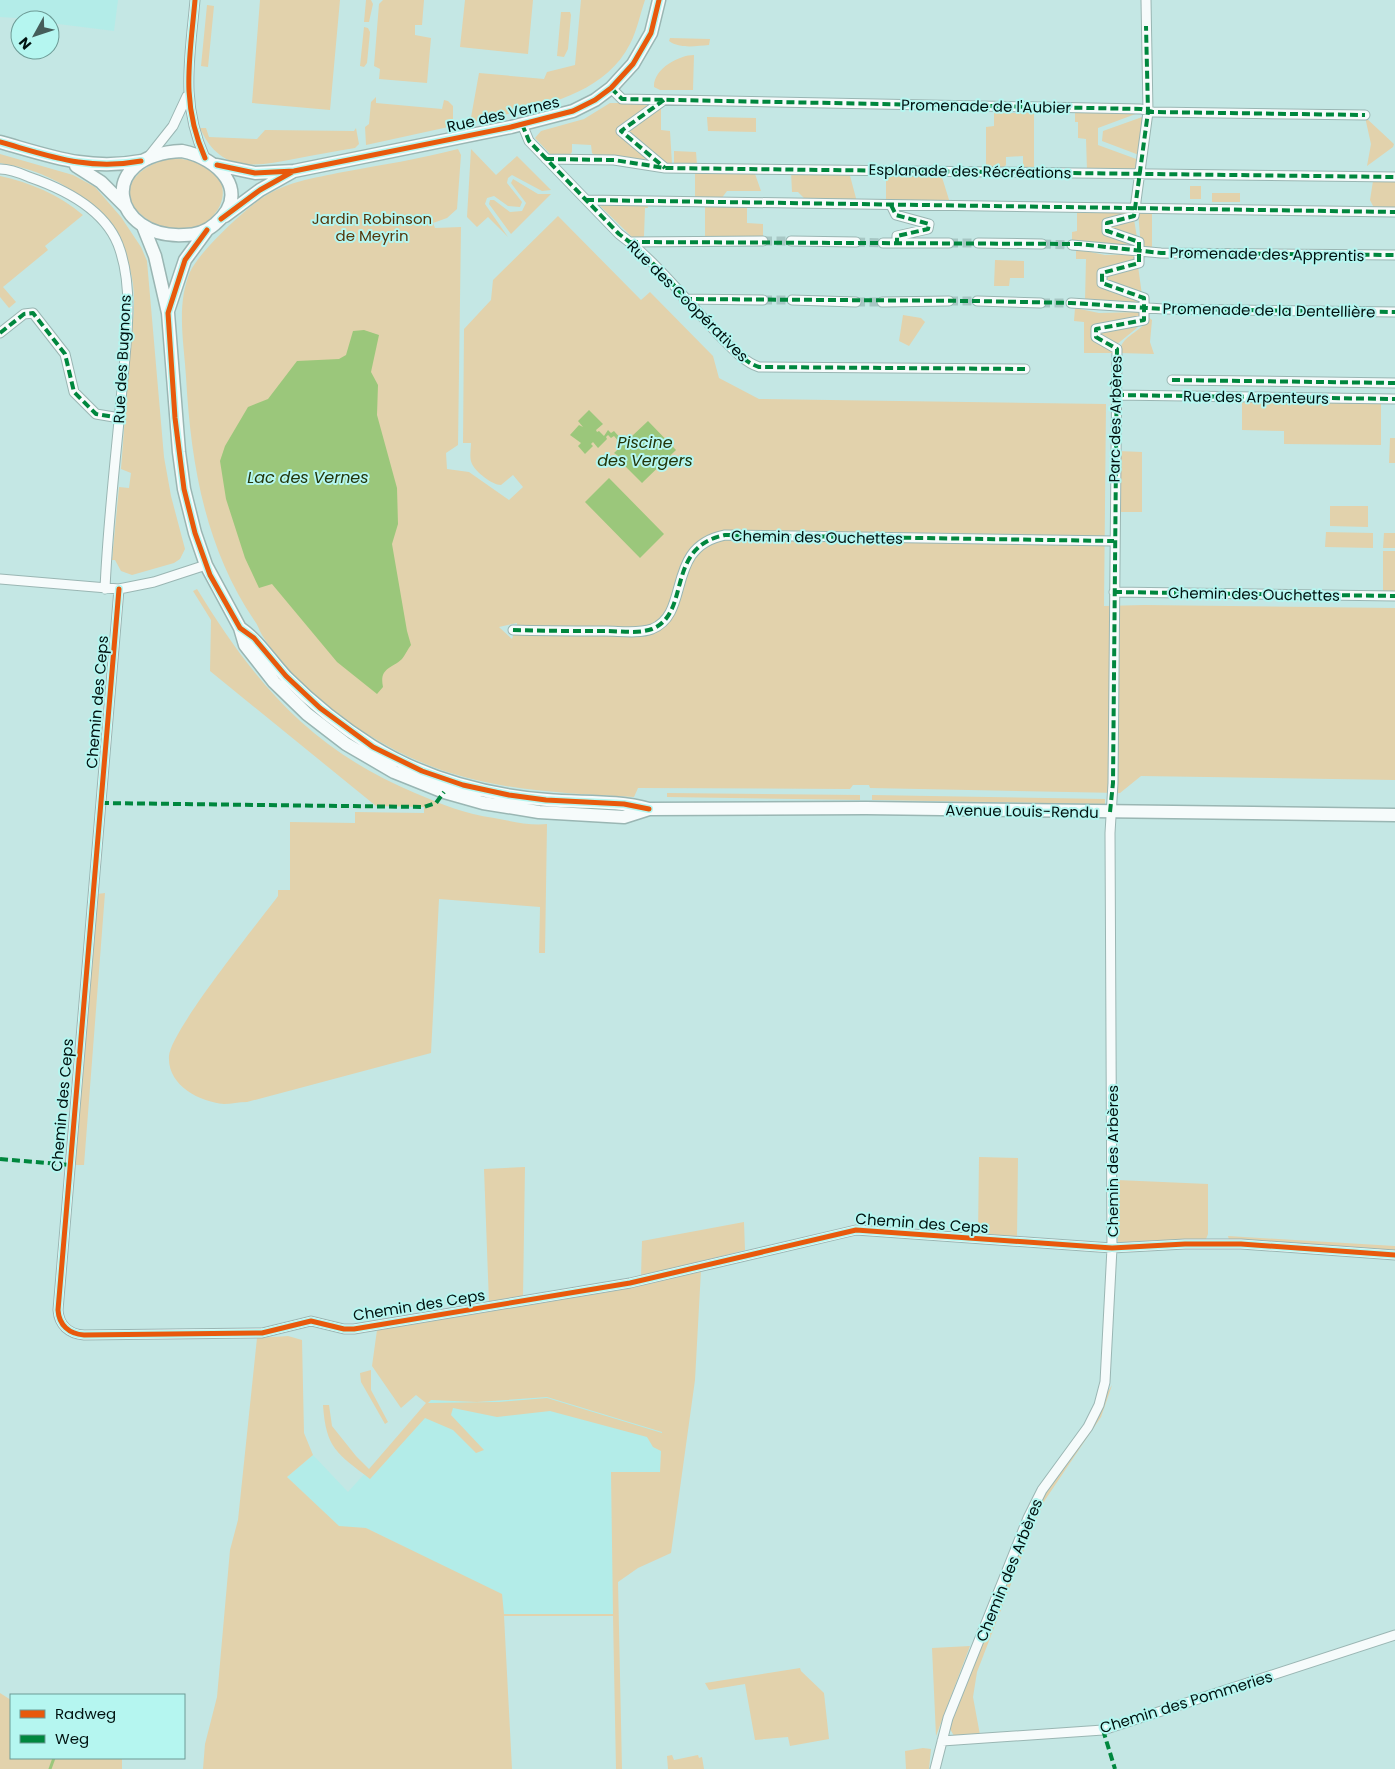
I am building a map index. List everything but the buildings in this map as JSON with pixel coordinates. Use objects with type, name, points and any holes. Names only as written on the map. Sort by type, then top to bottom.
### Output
[{"type":"main road","name":"Rue des Vernes","points":[[217,166],[254,173],[294,170],[522,124],[573,111],[595,100],[612,88],[633,64],[647,43],[659,0]]},
{"type":"main road","points":[[0,142],[70,162],[108,165],[182,151],[205,158],[217,166],[230,184],[232,196],[230,206],[221,219],[207,230],[176,236],[165,235],[143,226],[101,182],[70,162]]},
{"type":"main road","points":[[127,209],[122,190],[125,179],[145,158]]},
{"type":"main road","name":"Rue des Vernes","points":[[221,219],[260,190],[294,170]]},
{"type":"main road","name":"Avenue Louis-Rendu","points":[[143,226],[155,256],[168,313],[175,418],[181,470],[191,518],[206,565],[240,628],[254,638],[286,676],[332,718],[373,747],[422,771],[463,785],[509,795],[546,800],[624,804],[649,810],[866,808],[1395,816]]},
{"type":"main road","name":"Avenue Louis-Rendu","points":[[168,313],[185,260],[207,230]]},
{"type":"street","points":[[196,0],[188,94],[192,127],[205,158]]},
{"type":"street","points":[[1144,307],[1144,298],[1102,283],[1102,273],[1139,263],[1139,242],[1107,231],[1107,223],[1134,216],[1136,208],[1148,112],[1146,0]]},
{"type":"street","name":"Promenade de l'Aubier","points":[[612,88],[622,99],[1141,108],[1148,112],[1365,115]]},
{"type":"street","points":[[145,158],[173,126],[188,94]]},
{"type":"street","points":[[664,100],[621,131],[665,168]]},
{"type":"street","name":"Rue des Coopératives","points":[[522,124],[529,141],[546,159],[751,365],[758,368],[1025,369]]},
{"type":"street","name":"Esplanade des Récréations","points":[[546,159],[614,160],[665,168],[1395,177]]},
{"type":"street","name":"Rue des Bugnons","points":[[0,169],[54,186],[73,197],[91,210],[109,228],[120,249],[126,276],[127,308],[120,418],[105,588]]},
{"type":"street","points":[[586,200],[1395,212]]},
{"type":"street","points":[[891,205],[896,215],[928,224],[928,229],[897,236],[897,243]]},
{"type":"street","points":[[792,241],[856,242]]},
{"type":"street","points":[[630,242],[763,242]]},
{"type":"street","points":[[883,242],[949,243]]},
{"type":"street","points":[[978,243],[1042,244]]},
{"type":"street","name":"Promenade des Apprentis","points":[[1072,245],[1171,253],[1395,256]]},
{"type":"street","points":[[684,299],[763,300]]},
{"type":"street","points":[[792,300],[856,302]]},
{"type":"street","points":[[882,302],[949,301]]},
{"type":"street","points":[[977,301],[1041,302]]},
{"type":"street","name":"Promenade de la Dentellière","points":[[1071,303],[1144,307],[1395,312]]},
{"type":"street","name":"Parc des Arbères","points":[[1110,812],[1117,349],[1096,337],[1096,329],[1144,320],[1144,307]]},
{"type":"street","points":[[0,333],[24,314],[33,313],[65,354],[74,392],[96,414],[120,418]]},
{"type":"street","name":"Rue des Arpenteurs","points":[[1172,380],[1395,383]]},
{"type":"street","name":"Rue des Arpenteurs","points":[[1116,395],[1395,399]]},
{"type":"street","name":"Chemin des Ouchettes","points":[[513,630],[628,631],[652,629],[661,623],[674,602],[686,564],[692,553],[706,542],[725,535],[1114,541]]},
{"type":"street","points":[[0,580],[119,588],[154,582],[206,565]]},
{"type":"street","name":"Chemin des Ceps","points":[[119,588],[58,1310],[60,1320],[70,1331],[84,1335],[262,1333],[311,1321],[344,1329],[354,1329],[630,1283],[856,1230],[1112,1248],[1185,1244],[1241,1244],[1395,1256]]},
{"type":"street","name":"Chemin des Ouchettes","points":[[1114,592],[1395,596]]},
{"type":"street","name":"Chemin des Arbères","points":[[935,1769],[948,1718],[1034,1505],[1054,1472],[1088,1427],[1099,1405],[1105,1382],[1112,1248],[1110,812]]},
{"type":"street","name":"Chemin des Pommeries","points":[[942,1741],[1103,1730],[1395,1635]]},
{"type":"shaded area","points":[[0,0],[118,0],[114,31],[60,24],[60,10],[10,10],[10,18],[0,17]]},
{"type":"shaded area","points":[[547,1397],[662,1432],[660,1472],[611,1472],[614,1614],[504,1614],[405,1547],[366,1528],[339,1527],[287,1477],[313,1455],[348,1492],[431,1400],[477,1402]]},
{"type":"green space","points":[[260,0],[340,0],[330,110],[252,103]]},
{"type":"green space","points":[[366,0],[371,0],[373,4],[369,22],[364,22]]},
{"type":"green space","points":[[383,0],[424,0],[422,25],[415,25],[415,35],[431,38],[427,83],[379,79],[380,69],[374,66],[379,4]]},
{"type":"green space","points":[[465,0],[533,0],[528,54],[460,47]]},
{"type":"green space","points":[[581,0],[645,0],[630,44],[617,63],[601,78],[581,90],[560,99],[470,123],[479,73],[544,79],[547,72],[575,65]]},
{"type":"green space","points":[[207,5],[214,6],[208,67],[201,66]]},
{"type":"green space","points":[[561,12],[570,12],[571,15],[568,49],[564,57],[557,56]]},
{"type":"green space","points":[[364,27],[368,28],[370,32],[367,63],[364,67],[360,66]]},
{"type":"green space","points":[[670,38],[710,39],[709,45],[688,46],[673,44],[669,41]]},
{"type":"green space","points":[[694,55],[693,90],[660,90],[654,87],[658,74],[668,64],[681,57]]},
{"type":"green space","points":[[376,97],[376,103],[442,109],[444,100],[448,101],[453,106],[453,126],[366,145],[365,127],[369,124],[371,102]]},
{"type":"green space","points":[[610,103],[658,103],[661,106],[661,130],[670,131],[672,164],[596,157],[592,153],[591,145],[572,144],[572,152],[568,157],[553,157],[535,138],[541,131],[584,119]]},
{"type":"green space","points":[[1075,109],[1141,112],[1098,128],[1098,145],[1139,160],[1138,171],[1087,170],[1086,139],[1078,138],[1078,122],[1075,122]]},
{"type":"green space","points":[[994,113],[1034,113],[1034,169],[1027,169],[1023,166],[1023,156],[1006,157],[1006,165],[1002,169],[986,169],[986,127],[994,126]]},
{"type":"green space","points":[[1145,116],[1139,155],[1102,141],[1103,131]]},
{"type":"green space","points":[[707,117],[756,118],[756,132],[708,131]]},
{"type":"green space","points":[[1365,117],[1394,144],[1393,147],[1367,166],[1371,144]]},
{"type":"green space","points":[[200,128],[206,128],[209,137],[257,139],[265,130],[354,131],[356,128],[359,144],[355,148],[252,165],[228,160],[218,153],[208,143]]},
{"type":"green space","name":"Jardin Robinson de Meyrin","points":[[458,149],[461,155],[457,209],[447,218],[433,223],[435,228],[461,227],[458,445],[446,453],[447,469],[469,472],[509,500],[523,487],[513,475],[501,485],[485,478],[471,462],[471,443],[463,443],[464,329],[491,300],[493,280],[558,216],[641,300],[650,292],[713,356],[719,378],[759,399],[1106,404],[1104,606],[1395,608],[1395,780],[1141,776],[1120,793],[870,788],[869,785],[853,785],[850,789],[638,788],[634,797],[529,789],[464,777],[399,752],[353,725],[323,703],[283,663],[262,635],[237,592],[223,563],[212,534],[204,504],[192,441],[183,338],[183,298],[190,272],[202,254],[242,214],[269,194],[289,185],[310,179]],"holes":[[[517,623],[512,639],[499,627]]]},
{"type":"green space","points":[[471,149],[496,175],[517,156],[551,190],[542,191],[512,175],[508,178],[507,183],[522,202],[520,207],[508,206],[494,196],[487,198],[485,204],[508,237],[488,217],[477,227],[467,217]]},
{"type":"green space","points":[[674,151],[696,152],[697,165],[674,164]]},
{"type":"green space","points":[[0,154],[73,175],[95,187],[121,217],[141,247],[147,261],[164,457],[171,496],[185,549],[180,559],[174,563],[132,575],[121,571],[115,560],[112,560],[119,487],[129,488],[131,473],[121,469],[134,309],[133,284],[127,260],[117,238],[104,218],[87,202],[68,188],[47,177],[24,168],[0,163]]},
{"type":"green space","points":[[172,158],[202,164],[218,177],[223,192],[218,208],[206,222],[189,230],[167,229],[144,217],[134,207],[130,197],[130,188],[134,179],[141,172],[161,161]]},
{"type":"green space","points":[[695,170],[754,171],[761,191],[727,191],[721,199],[695,199]]},
{"type":"green space","points":[[791,172],[849,172],[857,202],[807,201],[798,192],[792,192]]},
{"type":"green space","points":[[886,173],[941,174],[950,203],[886,202]]},
{"type":"green space","points":[[0,176],[44,190],[64,201],[83,215],[45,246],[48,250],[3,287],[16,302],[9,308],[0,297]]},
{"type":"green space","points":[[513,179],[538,194],[551,194],[511,234],[489,204],[490,200],[494,200],[510,212],[522,211],[526,203],[511,183]]},
{"type":"green space","points":[[1395,180],[1395,209],[1374,208],[1370,200],[1373,181]]},
{"type":"green space","points":[[1190,186],[1201,186],[1201,199],[1190,199]]},
{"type":"green space","points":[[1212,193],[1240,193],[1240,202],[1212,202]]},
{"type":"green space","points":[[598,204],[647,204],[648,208],[645,208],[644,236],[642,239],[633,238]]},
{"type":"green space","points":[[705,205],[747,206],[747,223],[763,224],[763,236],[748,236],[747,241],[705,240]]},
{"type":"green space","points":[[1094,210],[1132,211],[1132,214],[1105,220],[1105,232],[1136,243],[1136,247],[1072,242],[1072,232],[1077,231],[1077,213],[1094,213]]},
{"type":"green space","points":[[1138,211],[1152,211],[1152,249],[1141,248]]},
{"type":"green space","points":[[1134,219],[1137,238],[1110,229],[1110,224]]},
{"type":"green space","points":[[1076,249],[1105,255],[1137,254],[1137,262],[1100,271],[1099,285],[1141,300],[1141,304],[1085,301],[1086,259],[1076,259]]},
{"type":"green space","points":[[995,260],[1024,261],[1024,278],[1010,278],[1009,286],[994,286]]},
{"type":"green space","points":[[1138,266],[1142,295],[1105,282],[1105,275]]},
{"type":"green space","points":[[1075,308],[1099,313],[1141,312],[1141,318],[1094,327],[1094,339],[1114,350],[1114,353],[1084,353],[1084,322],[1074,321]]},
{"type":"green space","points":[[903,315],[921,318],[925,322],[909,346],[899,341]]},
{"type":"green space","points":[[1146,315],[1152,320],[1150,342],[1154,354],[1120,353],[1123,343],[1146,322]]},
{"type":"green space","points":[[1143,323],[1116,345],[1099,336],[1099,331]]},
{"type":"green space","points":[[1242,400],[1381,401],[1381,445],[1284,444],[1284,431],[1242,430]]},
{"type":"green space","points":[[1390,438],[1395,438],[1395,463],[1389,463]]},
{"type":"green space","points":[[1118,451],[1142,452],[1142,512],[1118,512]]},
{"type":"green space","points":[[1330,506],[1368,506],[1368,527],[1330,526]]},
{"type":"green space","points":[[1326,532],[1373,533],[1373,548],[1325,547]]},
{"type":"green space","points":[[1384,533],[1395,533],[1395,548],[1383,548]]},
{"type":"green space","points":[[1383,551],[1395,551],[1395,594],[1383,594]]},
{"type":"green space","points":[[197,589],[241,654],[264,683],[288,710],[315,734],[345,756],[415,793],[453,808],[514,822],[547,824],[545,953],[539,953],[540,907],[439,899],[431,1053],[247,1102],[229,1104],[214,1103],[195,1096],[186,1090],[173,1075],[169,1056],[173,1043],[184,1024],[217,976],[278,896],[278,890],[290,890],[290,822],[355,823],[355,812],[424,813],[424,807],[376,806],[210,671],[211,620],[193,591]]},
{"type":"green space","points":[[667,793],[860,795],[860,800],[667,797]]},
{"type":"green space","points":[[872,795],[1105,799],[1105,804],[872,800]]},
{"type":"green space","points":[[105,893],[84,1165],[74,1165],[97,894]]},
{"type":"green space","points":[[979,1157],[1018,1158],[1017,1237],[978,1235]]},
{"type":"green space","points":[[525,1167],[523,1297],[489,1303],[484,1169]]},
{"type":"green space","points":[[1117,1180],[1208,1184],[1208,1234],[1206,1239],[1127,1244],[1118,1242]]},
{"type":"green space","points":[[744,1222],[745,1250],[641,1277],[642,1241]]},
{"type":"green space","points":[[1228,1236],[1395,1246],[1395,1250],[1229,1240]]},
{"type":"green space","points":[[701,1270],[695,1380],[671,1553],[638,1568],[618,1582],[622,1769],[616,1769],[613,1616],[504,1616],[512,1769],[203,1769],[205,1744],[217,1697],[230,1550],[238,1520],[257,1338],[288,1336],[302,1340],[304,1433],[313,1455],[287,1477],[339,1526],[366,1528],[502,1594],[504,1614],[613,1614],[611,1472],[660,1472],[661,1451],[653,1447],[647,1437],[550,1411],[497,1417],[453,1408],[451,1415],[484,1450],[476,1453],[453,1430],[425,1418],[370,1479],[349,1463],[335,1449],[327,1431],[323,1405],[329,1405],[332,1426],[369,1469],[426,1403],[416,1395],[401,1408],[372,1366],[377,1330],[638,1285]],"holes":[[[547,1397],[662,1432],[547,1398],[499,1402],[428,1403],[431,1400],[477,1402]]]},
{"type":"green space","points":[[371,1370],[371,1390],[388,1422],[385,1424],[361,1382],[360,1373]]},
{"type":"green space","points":[[1112,1385],[1101,1417],[1045,1500],[1036,1519],[977,1672],[973,1697],[980,1735],[954,1736],[949,1727],[1040,1501]]},
{"type":"green space","points":[[970,1646],[936,1736],[932,1648]]},
{"type":"green space","points":[[800,1668],[824,1693],[829,1739],[790,1746],[788,1737],[755,1740],[745,1684],[709,1690],[705,1683]]},
{"type":"green space","points":[[0,1693],[10,1699],[10,1759],[122,1759],[122,1769],[0,1769]]},
{"type":"green space","points":[[923,1748],[931,1749],[929,1769],[906,1769],[905,1751]]},
{"type":"green space","points":[[672,1755],[674,1760],[698,1755],[699,1758],[702,1757],[704,1769],[668,1769],[667,1756]]},
{"type":"water","name":"Lac des Vernes","points":[[364,330],[379,335],[371,372],[378,385],[377,415],[397,488],[398,524],[392,544],[411,645],[402,659],[384,672],[383,687],[377,694],[337,662],[272,584],[259,588],[245,558],[226,499],[220,461],[225,446],[248,407],[268,399],[297,361],[339,359],[346,355],[353,331]]},
{"type":"water","points":[[589,410],[603,424],[596,430],[597,432],[599,431],[604,436],[608,430],[611,433],[614,431],[622,440],[620,443],[614,436],[611,438],[608,435],[607,439],[598,448],[593,442],[591,444],[593,446],[585,454],[578,446],[581,443],[570,435],[579,425],[583,427],[578,421]]},
{"type":"water","name":"Piscine des Vergers","points":[[648,421],[676,450],[642,483],[624,465],[627,462],[614,453]]},
{"type":"water","points":[[609,478],[664,534],[640,558],[585,502]]},
{"type":"waterway","points":[[50,1769],[54,1759]]},
{"type":"tunnel","points":[[763,241],[791,241]]},
{"type":"tunnel","points":[[856,242],[883,243]]},
{"type":"tunnel","points":[[949,243],[978,243]]},
{"type":"tunnel","points":[[1042,244],[1072,245]]},
{"type":"tunnel","points":[[763,300],[792,300]]},
{"type":"tunnel","points":[[949,301],[977,301]]},
{"type":"tunnel","points":[[856,302],[882,302]]},
{"type":"tunnel","points":[[1041,303],[1071,303]]},
{"type":"marked path","points":[[1110,812],[1113,783],[1117,349],[1096,337],[1096,329],[1144,320],[1144,298],[1102,283],[1102,273],[1139,263],[1139,242],[1107,231],[1107,223],[1134,216],[1148,112],[1146,26]]},
{"type":"marked path","points":[[611,88],[622,99],[1141,109],[1153,112],[1365,115]]},
{"type":"marked path","points":[[664,100],[621,131],[665,168]]},
{"type":"marked path","points":[[522,124],[529,141],[619,234],[658,268],[731,348],[753,365],[759,367],[1025,369]]},
{"type":"marked path","points":[[546,159],[614,160],[665,168],[1395,177]]},
{"type":"marked path","points":[[586,200],[1395,212]]},
{"type":"marked path","points":[[891,205],[896,215],[929,224],[928,229],[897,236],[897,243]]},
{"type":"marked path","points":[[630,242],[1079,244],[1161,253],[1395,255]]},
{"type":"marked path","points":[[684,299],[977,301],[1071,303],[1164,309],[1395,312]]},
{"type":"marked path","points":[[0,333],[24,314],[33,313],[65,354],[74,392],[96,414],[120,418]]},
{"type":"marked path","points":[[1172,380],[1395,383]]},
{"type":"marked path","points":[[1116,395],[1395,399]]},
{"type":"marked path","points":[[513,630],[629,632],[652,629],[664,621],[672,609],[686,566],[693,552],[706,542],[725,535],[1114,541]]},
{"type":"marked path","points":[[1114,592],[1395,596]]},
{"type":"marked path","points":[[101,803],[424,807],[436,803],[444,792]]},
{"type":"marked path","points":[[0,1159],[70,1165]]},
{"type":"marked path","points":[[1103,1730],[1115,1769]]},
{"type":"cycle path","points":[[195,0],[189,61],[190,99],[197,138],[205,158]]},
{"type":"cycle path","points":[[217,165],[255,173],[294,171],[511,127],[573,111],[595,100],[611,88],[633,64],[651,33],[659,0]]},
{"type":"cycle path","points":[[0,142],[53,157],[86,163],[122,164],[141,161]]},
{"type":"cycle path","points":[[221,219],[260,190],[292,172]]},
{"type":"cycle path","points":[[207,230],[185,260],[168,313],[175,418],[184,489],[195,533],[210,575],[240,628],[254,638],[286,676],[320,708],[373,747],[422,771],[463,785],[509,795],[546,800],[624,804],[649,809]]},
{"type":"cycle path","points":[[119,589],[58,1310],[60,1320],[69,1331],[84,1335],[262,1333],[311,1321],[344,1329],[354,1329],[630,1283],[856,1230],[1112,1248],[1185,1244],[1241,1244],[1395,1255]]}]
